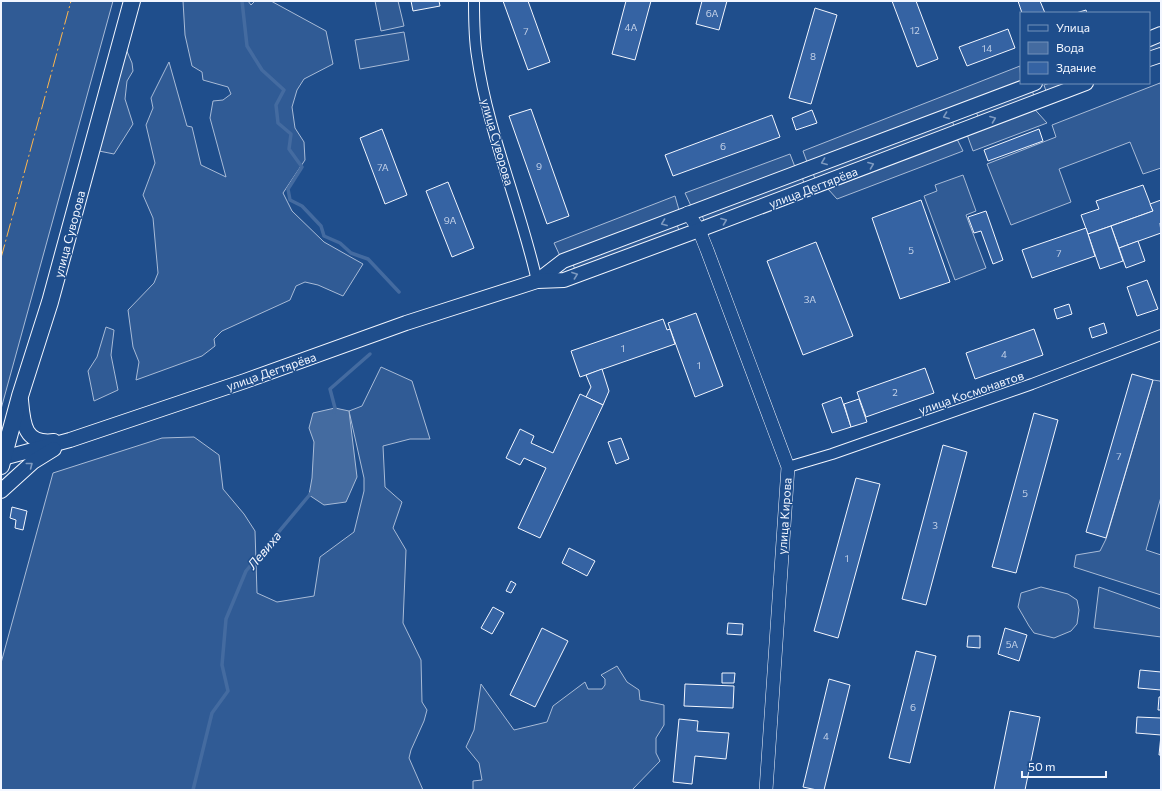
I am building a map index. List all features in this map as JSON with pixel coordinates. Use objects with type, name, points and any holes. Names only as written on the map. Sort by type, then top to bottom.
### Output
[{"type":"main road","name":"улица Суворова","points":[[2,462],[20,396],[50,302],[132,1]]},
{"type":"main road","points":[[1150,39],[1161,34]]},
{"type":"main road","points":[[1150,59],[1161,55]]},
{"type":"main road","name":"улица Дегтярёва","points":[[537,281],[563,261],[1032,84]]},
{"type":"main road","name":"улица Дегтярёва","points":[[2,462],[238,383],[406,323],[537,281],[564,280],[1083,84]]},
{"type":"main road","points":[[20,396],[22,418],[30,435],[38,441],[50,442],[70,440]]},
{"type":"main road","points":[[1,491],[33,462],[70,440]]},
{"type":"street","name":"улица Суворова","points":[[474,1],[477,55],[485,102],[529,245],[537,281]]},
{"type":"street","name":"улица Кирова","points":[[688,214],[699,230],[710,257],[788,467],[766,790]]},
{"type":"street","name":"улица Космонавтов","points":[[788,467],[832,454],[1032,384],[1161,335]]},
{"type":"shaded area","points":[[1,1],[113,1],[1,409]]},
{"type":"shaded area","points":[[183,1],[248,1],[251,5],[255,1],[271,1],[326,31],[333,64],[304,79],[297,90],[292,107],[295,128],[304,142],[305,160],[283,193],[292,211],[324,242],[363,264],[343,296],[318,285],[305,282],[296,286],[290,300],[222,331],[214,339],[215,346],[202,356],[136,380],[139,362],[133,347],[128,310],[154,283],[158,273],[153,218],[143,195],[155,163],[146,125],[153,108],[151,98],[169,62],[187,126],[192,127],[201,165],[226,177],[210,118],[213,101],[223,100],[231,94],[228,87],[203,80],[202,72],[192,66],[185,35]]},
{"type":"shaded area","points":[[375,1],[398,1],[404,26],[381,31]]},
{"type":"shaded area","points":[[404,32],[409,60],[360,69],[355,40]]},
{"type":"shaded area","points":[[1161,41],[1161,47],[1150,52],[1150,45]]},
{"type":"shaded area","points":[[126,49],[132,63],[133,71],[127,81],[125,99],[133,124],[114,154],[99,151]]},
{"type":"shaded area","points":[[1020,66],[1020,82],[807,162],[803,151]]},
{"type":"shaded area","points":[[1160,83],[1161,168],[1143,174],[1130,142],[1059,169],[1071,202],[1011,225],[987,164],[1056,137],[1052,125]]},
{"type":"shaded area","points":[[1047,84],[1064,84],[1046,91],[1044,85]]},
{"type":"shaded area","points":[[1032,90],[1034,96],[978,117],[976,111]]},
{"type":"shaded area","points":[[1030,104],[1047,123],[973,151],[965,129]]},
{"type":"shaded area","points":[[952,120],[954,126],[815,179],[813,173]]},
{"type":"shaded area","points":[[957,139],[963,151],[837,199],[828,189]]},
{"type":"shaded area","points":[[790,154],[795,167],[691,206],[685,193]]},
{"type":"shaded area","points":[[963,175],[976,211],[966,215],[986,268],[955,280],[924,196],[937,191],[935,185]]},
{"type":"shaded area","points":[[802,177],[804,183],[704,221],[702,215]]},
{"type":"shaded area","points":[[675,196],[679,210],[560,256],[554,243]]},
{"type":"shaded area","points":[[677,225],[679,230],[575,270],[573,264]]},
{"type":"shaded area","points":[[106,327],[114,330],[111,355],[118,390],[94,401],[88,371],[97,357]]},
{"type":"shaded area","points":[[381,367],[412,381],[430,439],[410,439],[383,446],[385,487],[402,502],[393,528],[406,550],[403,623],[421,660],[422,702],[427,710],[409,758],[423,790],[1,790],[1,663],[53,473],[162,438],[194,437],[219,455],[223,489],[244,514],[255,531],[257,593],[277,602],[314,596],[320,557],[354,532],[364,491],[364,478],[349,411],[362,406]]},
{"type":"shaded area","points":[[1153,380],[1160,381],[1161,384],[1161,497],[1146,550],[1161,555],[1161,595],[1074,567],[1076,555],[1100,551],[1106,539]]},
{"type":"shaded area","points":[[1041,587],[1068,594],[1077,600],[1079,610],[1077,624],[1071,631],[1054,638],[1034,633],[1029,626],[1018,607],[1021,593]]},
{"type":"shaded area","points":[[1099,587],[1161,609],[1161,637],[1094,628]]},
{"type":"shaded area","points":[[617,666],[627,682],[639,690],[640,700],[664,705],[664,725],[656,738],[656,753],[660,761],[632,790],[473,790],[473,781],[482,780],[479,763],[466,747],[474,730],[481,684],[514,730],[547,722],[553,706],[585,682],[588,689],[602,689],[605,685],[605,679],[601,675]]},
{"type":"water","points":[[335,408],[349,411],[357,477],[346,502],[324,505],[309,495],[312,478],[314,442],[309,428],[313,413]]},
{"type":"building","points":[[411,1],[439,1],[440,6],[413,11]]},
{"type":"building","points":[[503,1],[528,1],[550,62],[528,70]]},
{"type":"building","points":[[626,1],[651,1],[635,60],[612,54]]},
{"type":"building","points":[[702,1],[727,1],[719,30],[696,24]]},
{"type":"building","points":[[892,1],[916,1],[938,59],[917,67]]},
{"type":"building","points":[[1018,1],[1040,1],[1045,12],[1022,12]]},
{"type":"building","points":[[815,8],[837,15],[811,104],[789,98]]},
{"type":"building","points":[[1008,29],[1015,48],[967,66],[959,47]]},
{"type":"building","points":[[531,109],[569,216],[547,224],[509,116]]},
{"type":"building","points":[[812,110],[817,123],[796,130],[792,118]]},
{"type":"building","points":[[772,115],[780,137],[673,176],[665,155]]},
{"type":"building","points":[[382,129],[407,195],[385,204],[360,138]]},
{"type":"building","points":[[1039,129],[1043,141],[988,161],[984,150]]},
{"type":"building","points":[[448,182],[474,248],[452,257],[426,191]]},
{"type":"building","points":[[1143,185],[1153,211],[1088,234],[1081,215],[1099,209],[1096,201]]},
{"type":"building","points":[[921,200],[950,282],[900,299],[872,218]]},
{"type":"building","points":[[1161,200],[1161,233],[1119,248],[1111,226],[1153,211],[1150,204]]},
{"type":"building","points":[[986,211],[1003,260],[993,264],[981,231],[974,233],[968,217]]},
{"type":"building","points":[[1111,226],[1123,261],[1100,269],[1088,234]]},
{"type":"building","points":[[1086,228],[1095,256],[1032,278],[1022,250]]},
{"type":"building","points":[[1138,241],[1145,261],[1126,268],[1119,248]]},
{"type":"building","points":[[816,242],[853,336],[803,355],[767,261]]},
{"type":"building","points":[[1147,280],[1158,309],[1137,316],[1127,287]]},
{"type":"building","points":[[1069,304],[1072,314],[1057,319],[1054,309]]},
{"type":"building","points":[[696,313],[723,386],[695,397],[668,323]]},
{"type":"building","points":[[663,319],[667,330],[670,329],[675,344],[580,377],[571,351]]},
{"type":"building","points":[[1104,323],[1107,333],[1092,338],[1089,328]]},
{"type":"building","points":[[1034,329],[1043,355],[975,379],[966,353]]},
{"type":"building","points":[[925,368],[934,393],[866,417],[857,392]]},
{"type":"building","points":[[602,369],[609,391],[603,405],[586,397],[591,387],[586,375]]},
{"type":"building","points":[[1132,374],[1153,380],[1106,538],[1086,532]]},
{"type":"building","points":[[580,394],[603,405],[540,538],[518,528],[546,468],[524,458],[520,465],[506,458],[520,429],[534,436],[531,443],[553,453]]},
{"type":"building","points":[[841,397],[851,427],[832,433],[822,404]]},
{"type":"building","points":[[859,399],[867,422],[851,427],[844,404]]},
{"type":"building","points":[[1034,413],[1058,420],[1016,573],[992,567]]},
{"type":"building","points":[[621,438],[629,459],[616,464],[608,442]]},
{"type":"building","points":[[943,445],[967,452],[926,605],[902,599]]},
{"type":"building","points":[[856,478],[880,484],[838,638],[814,631]]},
{"type":"building","points":[[12,507],[27,511],[23,530],[15,528],[16,520],[10,518]]},
{"type":"building","points":[[569,548],[595,561],[587,576],[562,563]]},
{"type":"building","points":[[511,581],[516,584],[511,593],[506,591]]},
{"type":"building","points":[[493,607],[504,613],[492,634],[481,628]]},
{"type":"building","points":[[728,623],[743,624],[742,635],[727,634]]},
{"type":"building","points":[[542,628],[568,641],[535,707],[510,695]]},
{"type":"building","points":[[1005,628],[1027,635],[1019,661],[998,654]]},
{"type":"building","points":[[968,636],[980,636],[980,648],[967,647]]},
{"type":"building","points":[[916,651],[936,656],[910,763],[889,758]]},
{"type":"building","points":[[1140,670],[1161,672],[1161,690],[1138,688]]},
{"type":"building","points":[[722,673],[735,673],[734,683],[722,683]]},
{"type":"building","points":[[829,679],[850,685],[824,790],[817,790],[803,787]]},
{"type":"building","points":[[685,684],[734,686],[733,708],[684,706]]},
{"type":"building","points":[[1159,697],[1161,697],[1161,710],[1158,710]]},
{"type":"building","points":[[1010,711],[1040,717],[1025,790],[994,790]]},
{"type":"building","points":[[1137,717],[1161,718],[1161,735],[1136,733]]},
{"type":"building","points":[[679,719],[698,721],[697,731],[729,733],[726,759],[695,756],[692,784],[673,782]]},
{"type":"building","points":[[1161,735],[1161,755],[1159,755]]},
{"type":"waterway","name":"Левиха","points":[[242,1],[247,46],[262,70],[284,90],[276,105],[278,123],[291,134],[289,149],[302,167],[288,189],[290,200],[302,206],[321,226],[324,236],[340,243],[351,253],[368,259],[399,292]]},
{"type":"waterway","name":"Левиха","points":[[334,412],[335,408],[330,389],[370,354]]},
{"type":"waterway","name":"Левиха","points":[[193,790],[212,713],[228,691],[222,665],[226,619],[246,571],[312,492]]},
{"type":"power","points":[[1,258],[71,1]]}]
